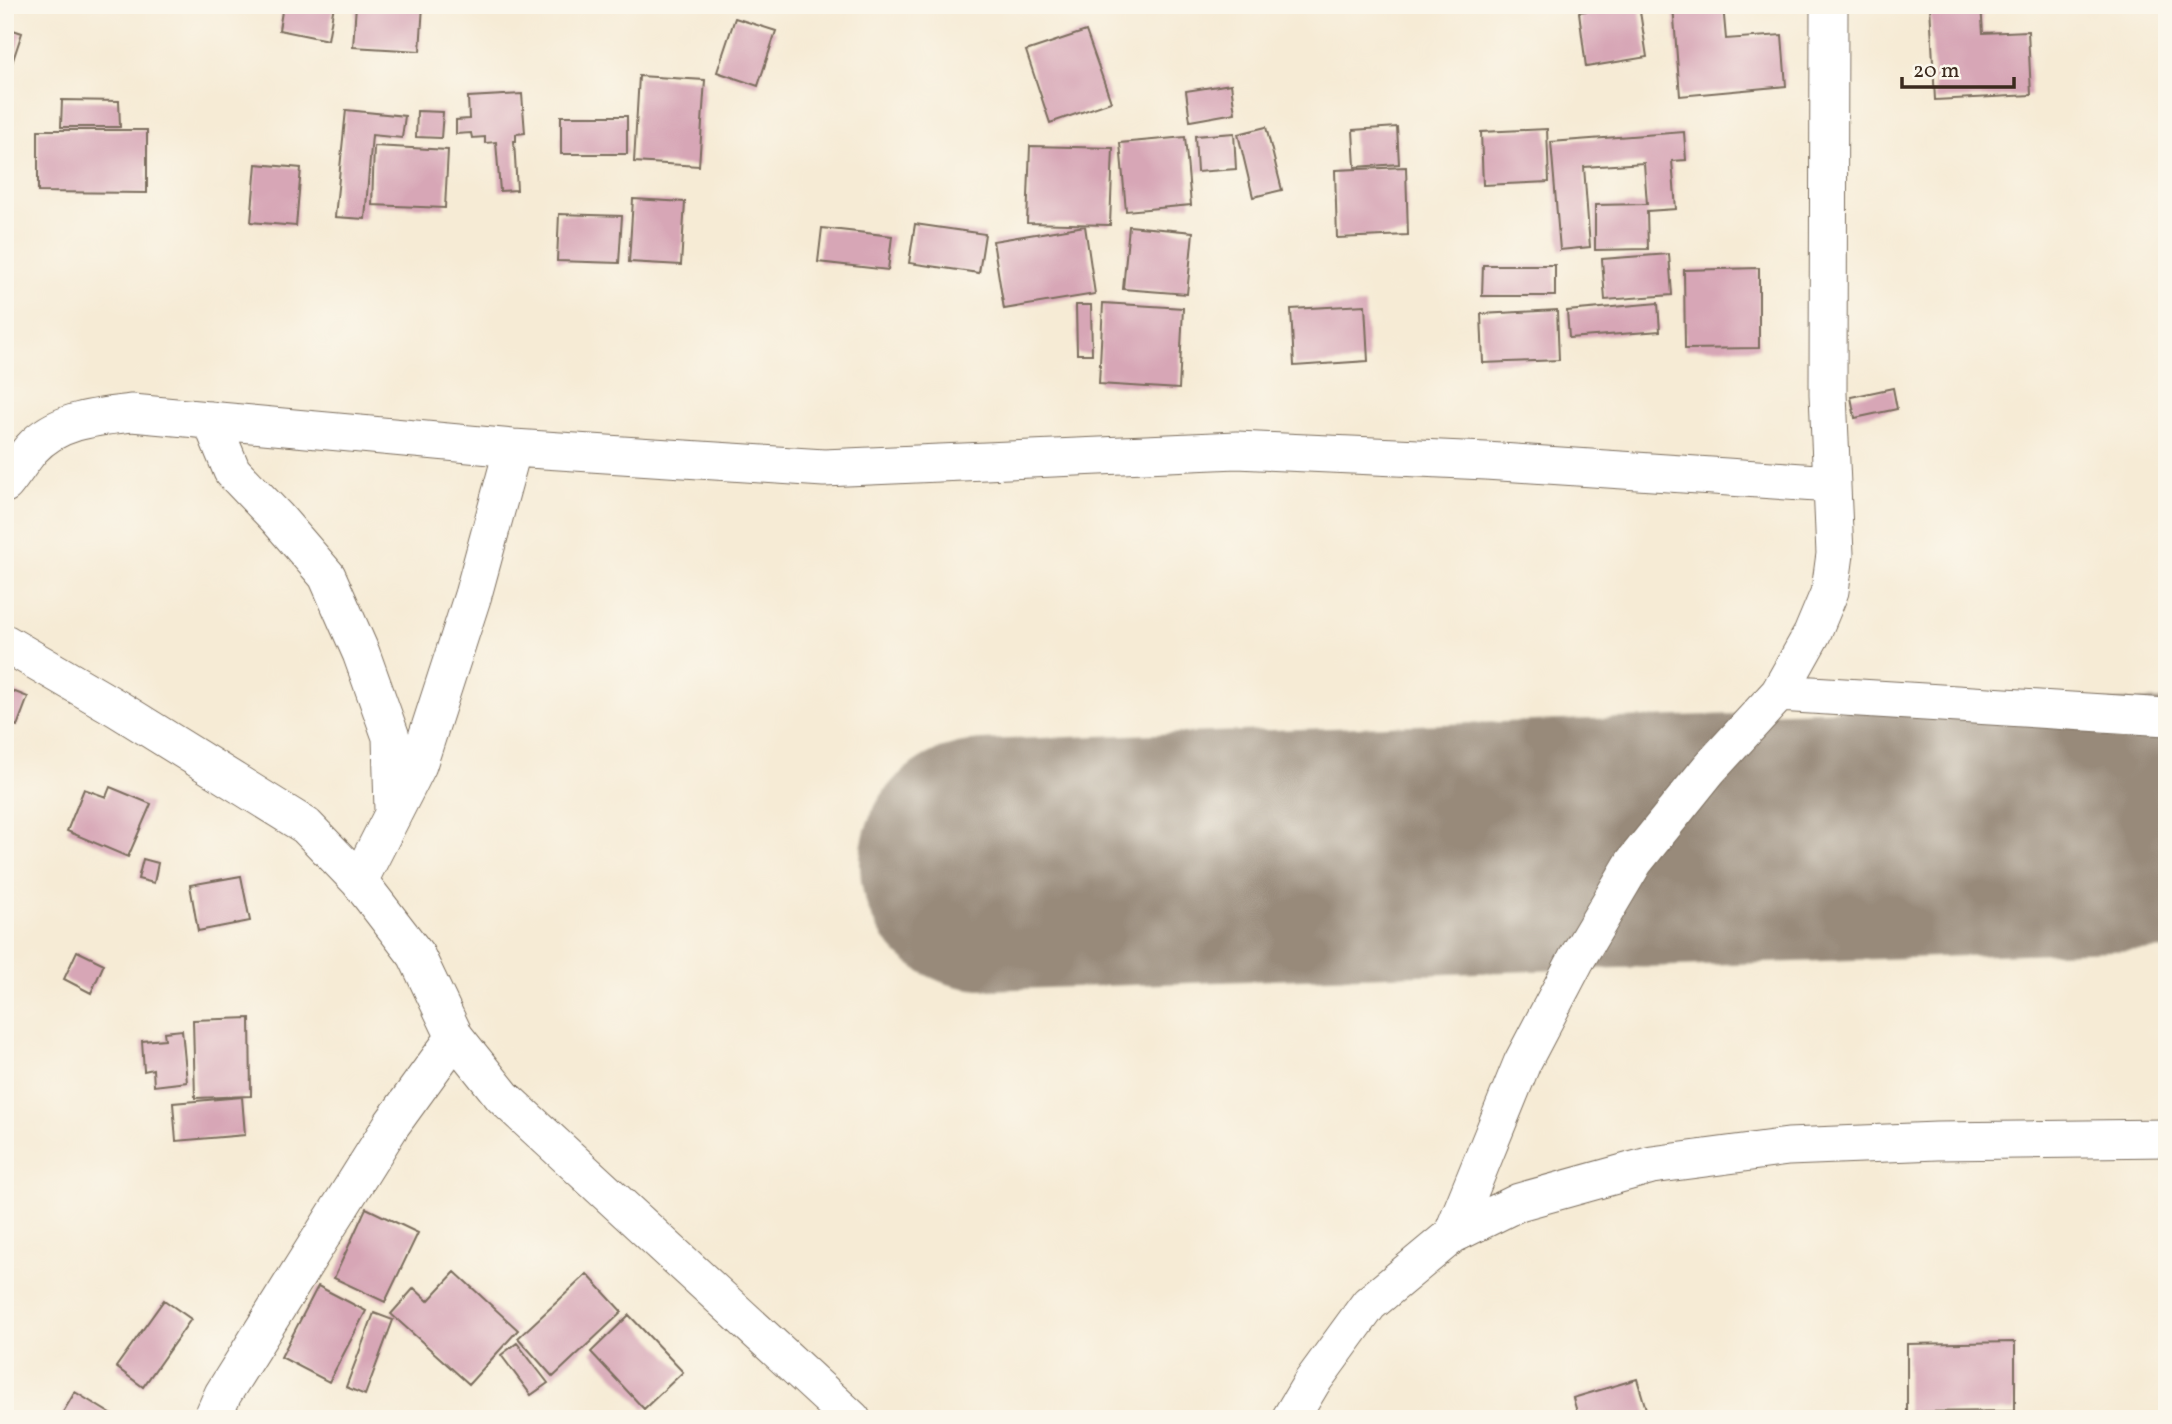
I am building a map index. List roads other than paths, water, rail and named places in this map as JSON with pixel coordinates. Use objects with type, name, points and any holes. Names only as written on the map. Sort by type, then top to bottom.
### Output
[{"type":"street","points":[[1452,1235],[1522,1063],[1576,960],[1634,862],[1709,769],[1779,693],[1812,634],[1830,590],[1835,554],[1828,394],[1829,5]]},
{"type":"street","points":[[5,484],[33,447],[60,427],[89,418],[132,413],[513,448],[824,468],[1237,450],[1486,461],[1832,484]]},
{"type":"street","points":[[211,421],[232,471],[327,576],[361,653],[391,737],[393,816]]},
{"type":"street","points":[[359,881],[418,765],[473,595],[513,448]]},
{"type":"street","points":[[5,643],[118,709],[306,826],[359,881],[416,955],[455,1037],[503,1097],[852,1419]]},
{"type":"street","points":[[1779,693],[2167,717]]},
{"type":"street","points":[[212,1419],[223,1394],[392,1124],[455,1037]]},
{"type":"street","points":[[1290,1419],[1312,1382],[1368,1304],[1452,1235],[1519,1202],[1652,1165],[1788,1147],[1937,1141],[2167,1138]]}]
